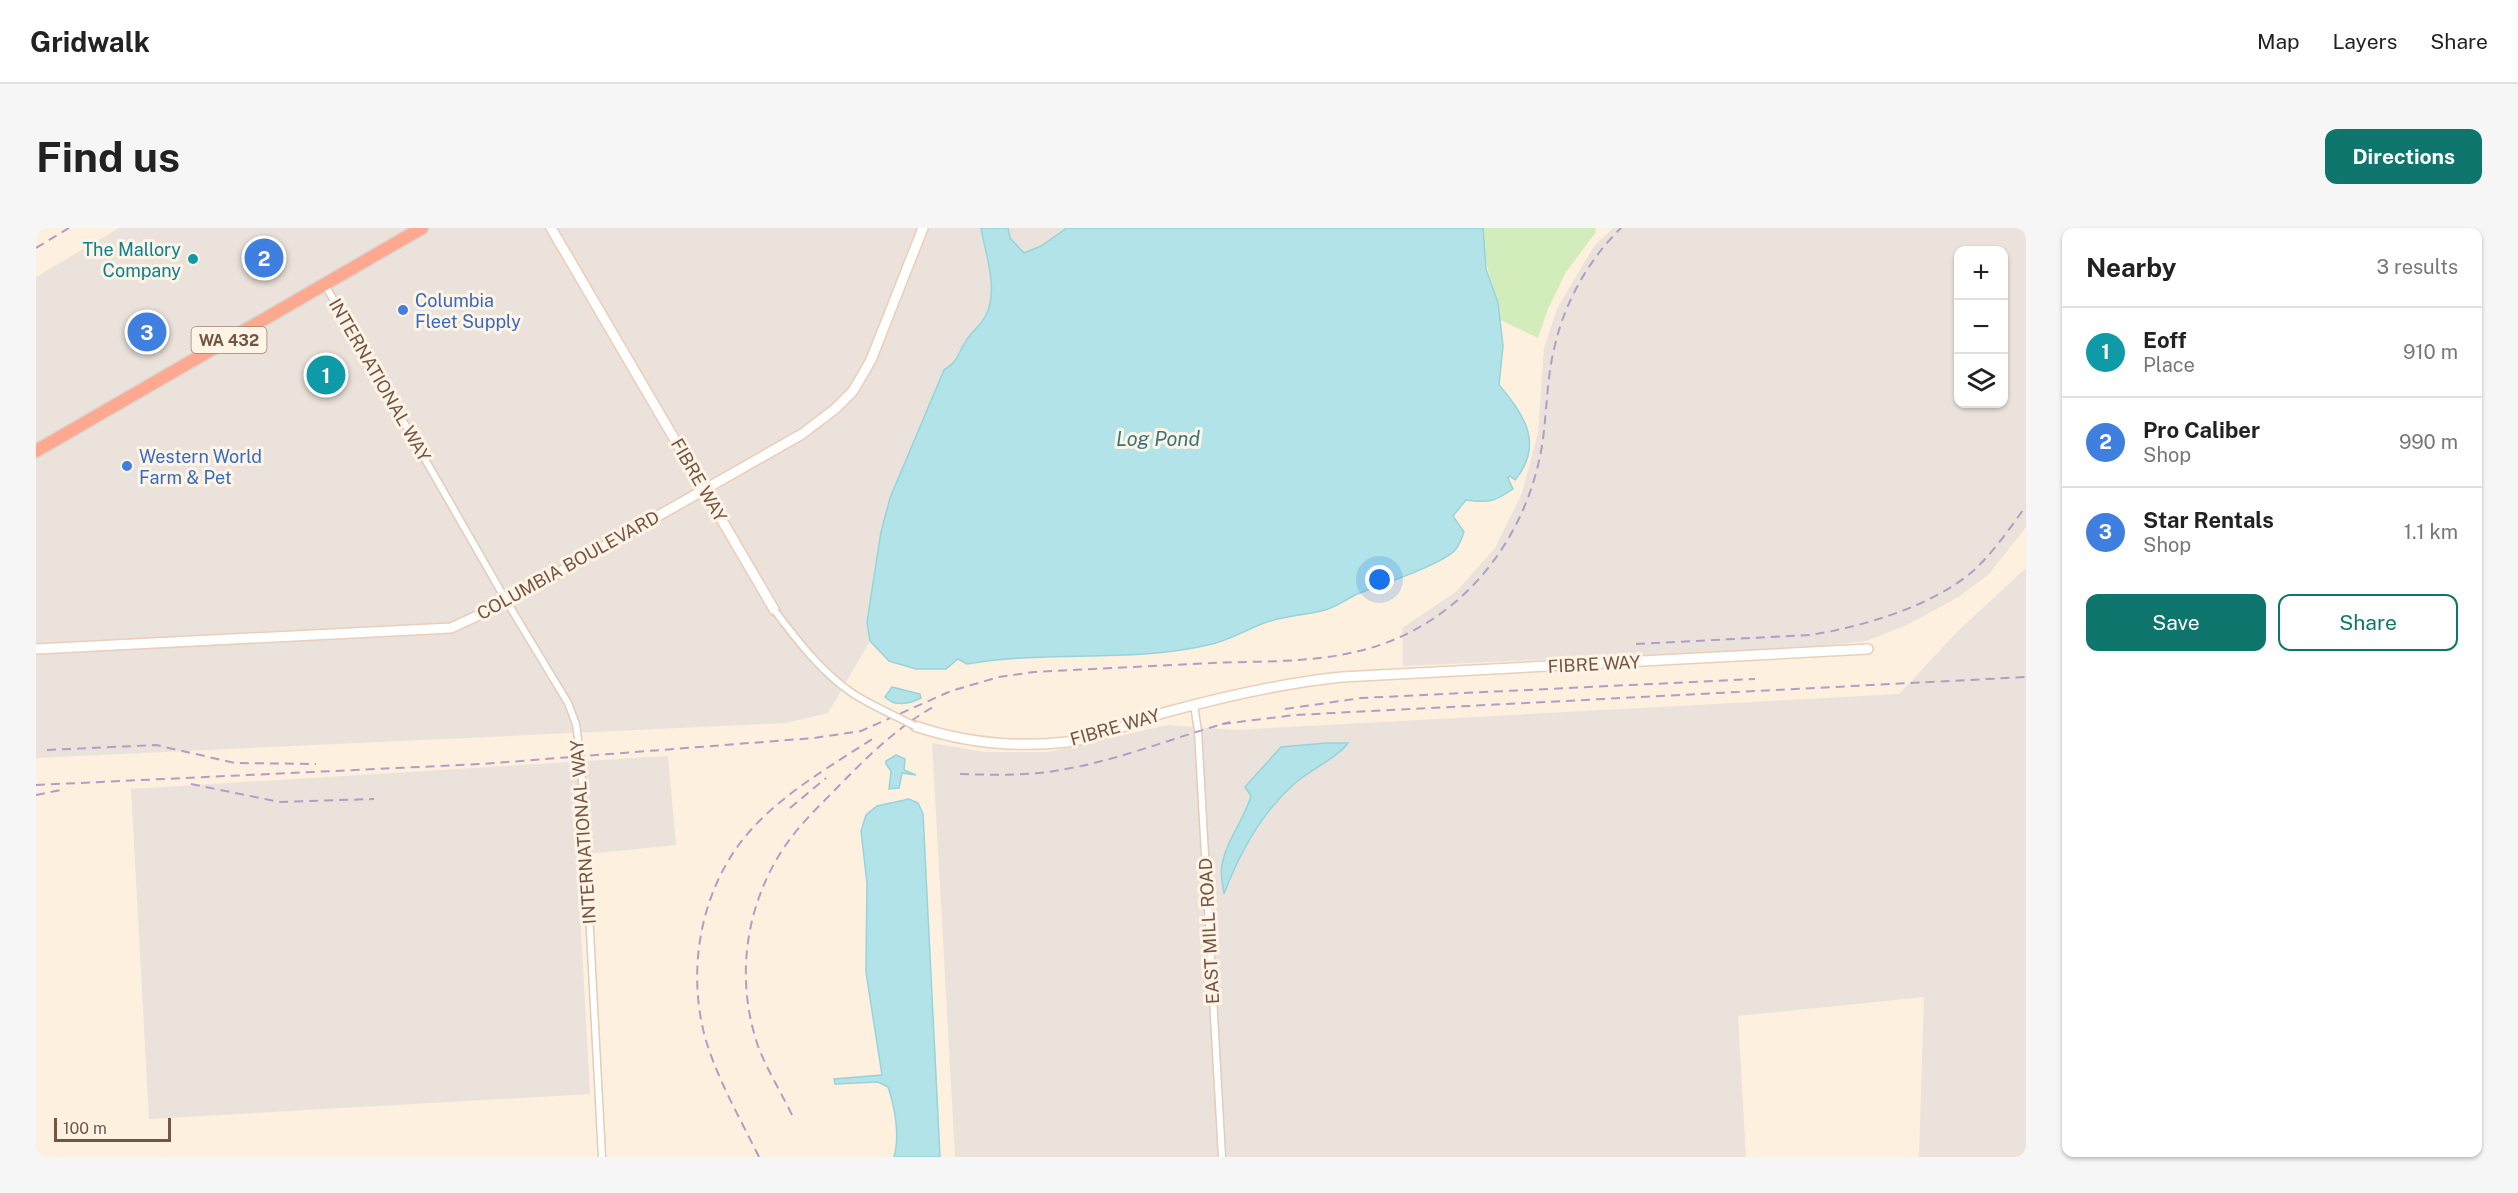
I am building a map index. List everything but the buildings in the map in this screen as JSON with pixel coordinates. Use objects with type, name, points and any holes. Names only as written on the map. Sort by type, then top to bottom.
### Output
[{"type":"highway","name":"WA 432","points":[[36,451],[422,228]]},
{"type":"street","name":"FIBRE WAY","points":[[551,228],[775,611],[803,648],[831,676],[853,693],[915,726],[943,736],[984,743],[1026,745],[1070,741],[1194,705],[1297,682],[1868,649]]},
{"type":"street","name":"COLUMBIA BOULEVARD","points":[[36,649],[451,628],[507,602],[801,434],[835,410],[853,391],[871,360],[923,228]]},
{"type":"street","name":"INTERNATIONAL WAY","points":[[325,285],[507,602],[568,703],[576,724],[581,762],[602,1157]]},
{"type":"street","name":"EAST MILL ROAD","points":[[1194,705],[1198,731],[1222,1157]]},
{"type":"shaded area","points":[[119,228],[981,228],[993,290],[990,305],[982,323],[960,349],[956,362],[944,370],[890,498],[869,603],[867,622],[870,641],[828,713],[786,723],[36,758],[36,277]]},
{"type":"shaded area","points":[[1008,228],[1067,228],[1041,246],[1023,253],[1010,238]]},
{"type":"shaded area","points":[[1613,228],[2026,228],[2026,527],[1989,574],[1960,596],[1907,625],[1866,641],[1802,648],[1403,666],[1402,628],[1457,591],[1495,548],[1522,493],[1538,433],[1544,348],[1557,309],[1594,246]]},
{"type":"shaded area","points":[[2026,568],[2026,1157],[1919,1157],[1924,997],[1738,1016],[1746,1157],[955,1157],[932,743],[985,752],[1048,752],[1168,725],[1234,730],[1899,694],[1958,631]]},
{"type":"shaded area","points":[[668,756],[676,845],[577,855],[590,1094],[149,1119],[131,789]]},
{"type":"green space","points":[[1483,228],[1595,228],[1596,232],[1566,272],[1548,309],[1538,338],[1498,319],[1484,252]]},
{"type":"water","name":"Log Pond","points":[[981,228],[1008,228],[1010,238],[1024,253],[1041,246],[1067,228],[1483,228],[1486,269],[1498,303],[1503,346],[1499,385],[1517,408],[1528,431],[1530,442],[1524,467],[1515,480],[1510,476],[1508,478],[1513,489],[1501,497],[1486,501],[1466,500],[1453,516],[1464,532],[1457,547],[1449,555],[1425,568],[1357,594],[1325,610],[1274,620],[1216,643],[1149,654],[1027,658],[967,664],[958,659],[946,669],[916,669],[889,661],[870,641],[867,622],[881,532],[890,498],[944,370],[956,360],[968,338],[981,323],[991,301],[991,277]]},
{"type":"water","points":[[892,687],[920,694],[921,698],[907,703],[893,702],[885,697]]},
{"type":"water","points":[[1348,743],[1337,754],[1299,780],[1281,796],[1252,835],[1224,894],[1221,872],[1224,856],[1251,796],[1245,787],[1281,747]]},
{"type":"water","points":[[896,755],[905,759],[904,770],[916,775],[902,773],[899,788],[889,789],[891,771],[886,761]]},
{"type":"water","points":[[909,799],[918,803],[923,814],[940,1157],[894,1157],[897,1140],[896,1122],[888,1087],[878,1082],[835,1084],[834,1079],[882,1075],[866,972],[867,883],[861,831],[866,815],[877,806]]},
{"type":"railway","points":[[36,248],[69,228]]},
{"type":"railway","points":[[36,785],[482,764],[814,738],[861,731],[951,691],[999,677],[1034,672],[1304,660],[1359,651],[1395,639],[1428,622],[1458,600],[1484,574],[1505,544],[1523,511],[1535,476],[1543,439],[1552,357],[1559,329],[1572,297],[1589,267],[1621,228]]},
{"type":"railway","points":[[1636,644],[1810,635],[1852,627],[1896,613],[1938,595],[1973,571],[2026,506]]},
{"type":"railway","points":[[1222,724],[1295,715],[2026,677]]},
{"type":"railway","points":[[1285,709],[1361,698],[1755,679]]},
{"type":"railway","points":[[792,1115],[758,1046],[747,995],[748,943],[761,893],[771,869],[806,819],[879,747],[933,707]]},
{"type":"railway","points":[[960,774],[1027,774],[1087,765],[1230,722]]},
{"type":"railway","points":[[759,1157],[729,1098],[705,1037],[697,985],[701,933],[708,907],[729,860],[758,823],[806,782],[877,736]]},
{"type":"railway","points":[[47,750],[156,745],[235,763],[316,764]]},
{"type":"railway","points":[[790,808],[826,778]]},
{"type":"railway","points":[[191,784],[280,802],[374,799]]},
{"type":"railway","points":[[36,795],[61,790]]},
{"type":"place","name":"Pro Caliber","points":[[264,258]]},
{"type":"place","name":"The Mallory Company","points":[[193,259]]},
{"type":"place","name":"Columbia Fleet Supply","points":[[403,310]]},
{"type":"place","name":"Star Rentals","points":[[147,332]]},
{"type":"place","name":"Eoff","points":[[326,375]]},
{"type":"place","name":"Western World Farm & Pet","points":[[127,466]]}]
